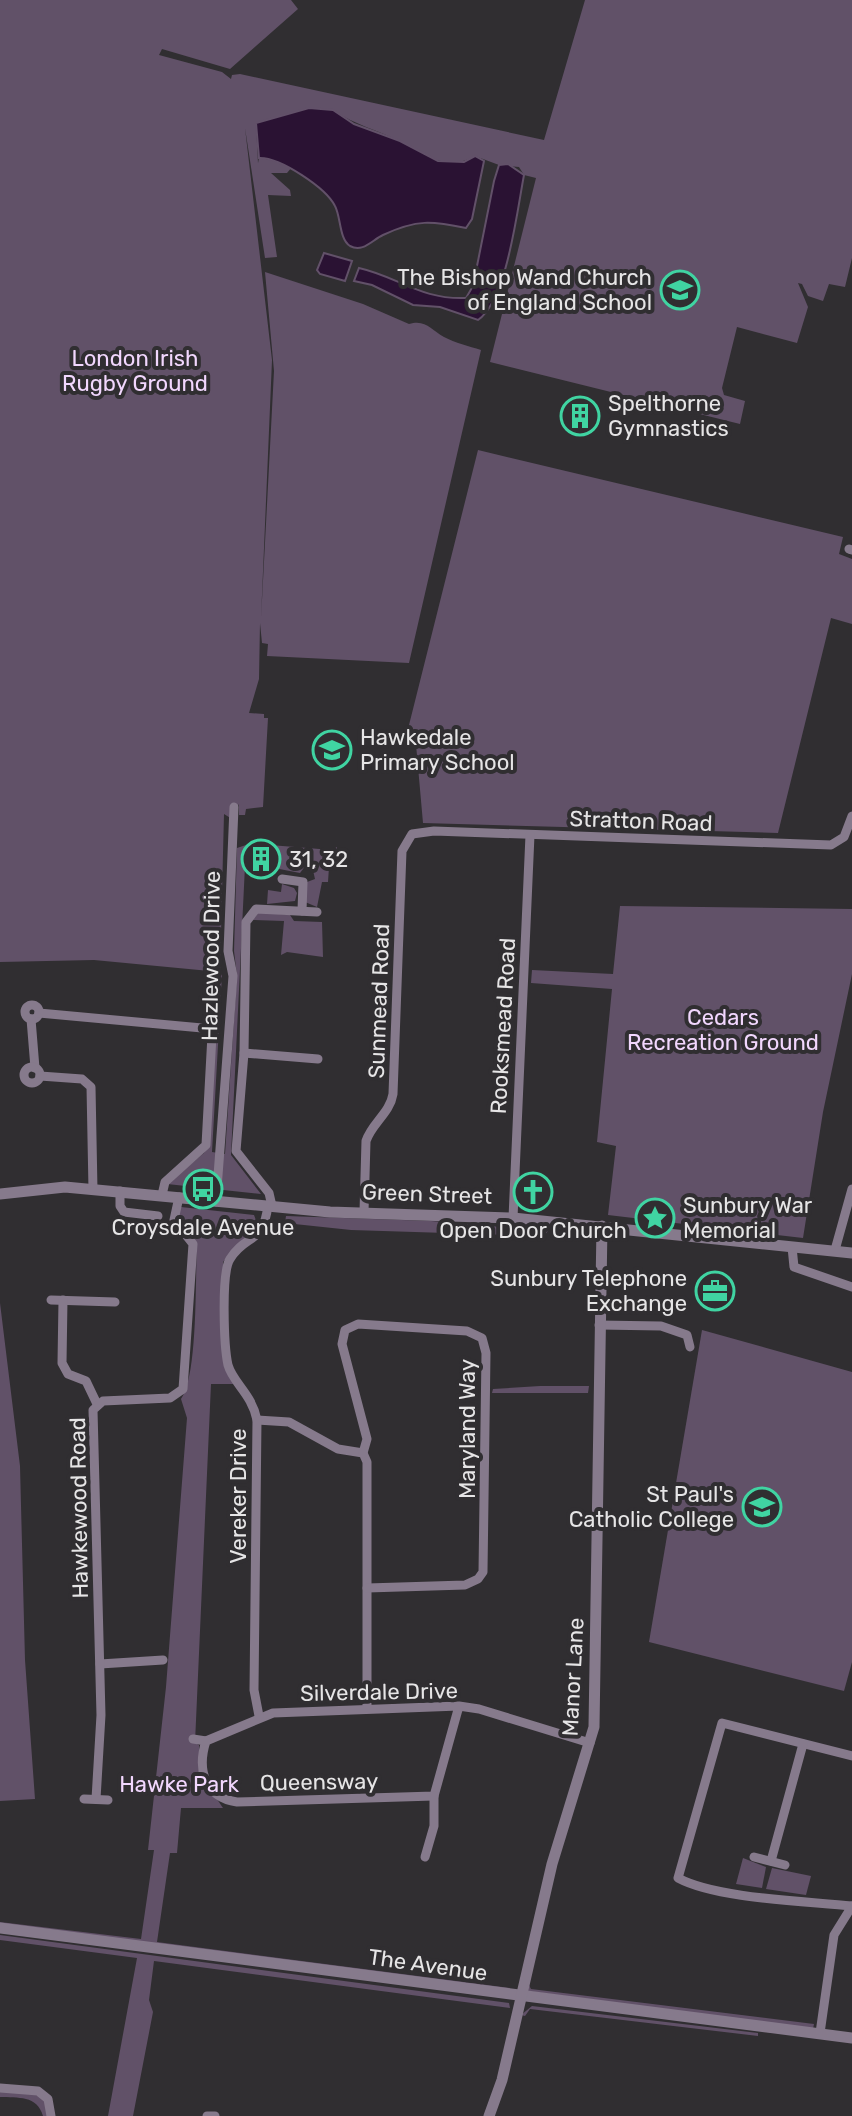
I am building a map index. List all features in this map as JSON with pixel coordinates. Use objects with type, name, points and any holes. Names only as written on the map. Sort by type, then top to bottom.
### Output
[{"type":"street","name":"Hazlewood Drive","points":[[216,1202],[233,976],[228,951],[234,807]]},
{"type":"street","name":"Stratton Road","points":[[412,834],[423,831],[831,845],[844,837],[852,816]]},
{"type":"street","name":"Sunmead Road","points":[[364,1212],[366,1141],[369,1131],[392,1103],[402,851],[412,834]]},
{"type":"street","name":"Rooksmead Road","points":[[513,1218],[530,835]]},
{"type":"street","points":[[282,879],[303,882],[302,911]]},
{"type":"street","points":[[270,1205],[269,1193],[236,1151],[244,1053],[246,922],[250,912],[261,909],[317,912]]},
{"type":"street","points":[[162,1195],[165,1182],[206,1145],[215,980]]},
{"type":"street","points":[[93,1190],[91,1087],[82,1079],[38,1072],[35,1016],[213,1029]]},
{"type":"street","points":[[244,1053],[318,1059]]},
{"type":"street","name":"Green Street","points":[[0,1194],[65,1187],[216,1202],[513,1218],[852,1253]]},
{"type":"street","points":[[835,1250],[852,1189]]},
{"type":"street","points":[[120,1191],[120,1206],[124,1212],[158,1216]]},
{"type":"street","name":"Hawkewood Road","points":[[96,1799],[101,1715],[92,1417],[97,1404],[103,1401],[175,1398],[183,1389],[193,1244],[174,1220],[179,1197]]},
{"type":"street","name":"Vereker Drive","points":[[259,1716],[254,1690],[257,1420],[253,1402],[228,1366],[225,1273],[231,1257],[261,1233],[270,1205]]},
{"type":"street","name":"Manor Lane","points":[[489,2116],[502,2080],[552,1864],[590,1743],[596,1697],[602,1226]]},
{"type":"street","points":[[792,1247],[794,1267],[852,1287]]},
{"type":"street","points":[[51,1300],[108,1305]]},
{"type":"street","points":[[63,1300],[62,1363],[68,1374],[89,1384],[97,1404]]},
{"type":"street","name":"Maryland Way","points":[[367,1588],[465,1585],[483,1572],[486,1353],[482,1338],[467,1331],[358,1324],[345,1330],[342,1344],[367,1439],[363,1453],[367,1462],[367,1588],[367,1708]]},
{"type":"street","points":[[599,1325],[661,1326],[687,1335],[690,1347]]},
{"type":"street","points":[[257,1420],[289,1422],[338,1449],[363,1453]]},
{"type":"street","points":[[100,1664],[163,1660]]},
{"type":"street","points":[[425,1857],[434,1826],[434,1796],[459,1706]]},
{"type":"street","name":"Silverdale Drive","points":[[259,1716],[367,1708],[459,1706],[479,1709],[590,1743]]},
{"type":"street","points":[[193,1739],[206,1741],[259,1716]]},
{"type":"street","points":[[820,2033],[834,1935],[852,1906],[722,1890],[689,1884],[678,1878],[722,1723],[852,1756]]},
{"type":"street","name":"Queensway","points":[[206,1741],[201,1756],[205,1782],[226,1800],[434,1796]]},
{"type":"street","points":[[771,1861],[803,1744]]},
{"type":"street","points":[[84,1799],[108,1800]]},
{"type":"street","points":[[754,1857],[785,1865]]},
{"type":"street","name":"The Avenue","points":[[0,1928],[520,1998],[852,2038]]},
{"type":"street","points":[[0,2088],[38,2091],[48,2099],[51,2116]]},
{"type":"street","points":[[207,2116],[215,2116]]},
{"type":"green space","name":"London Irish Rugby Ground","points":[[0,0],[291,0],[298,9],[230,69],[162,49],[159,55],[222,72],[231,79],[232,75],[240,74],[544,140],[585,0],[852,0],[852,258],[845,287],[829,284],[823,301],[808,296],[802,284],[798,283],[808,307],[797,343],[737,327],[722,388],[724,395],[745,401],[740,424],[490,362],[536,178],[524,175],[519,167],[499,165],[475,156],[465,161],[436,160],[333,110],[256,124],[258,163],[259,158],[292,167],[287,173],[271,173],[290,190],[291,196],[268,195],[277,257],[265,258],[245,128],[272,360],[261,619],[274,371],[265,272],[363,304],[409,324],[424,324],[448,339],[481,350],[409,663],[267,656],[268,644],[262,643],[260,623],[259,679],[249,713],[264,714],[264,718],[268,718],[263,807],[246,809],[245,815],[239,815],[239,804],[232,819],[224,814],[220,972],[94,960],[0,962]]},
{"type":"green space","points":[[478,450],[843,537],[839,554],[852,559],[852,624],[831,618],[778,833],[423,823],[415,733],[408,729]]},
{"type":"green space","points":[[246,845],[231,1155],[261,1194],[167,1184],[204,1153],[207,1146],[216,984],[209,973],[222,974],[212,1152],[225,1154],[237,976],[234,951],[237,848]]},
{"type":"green space","points":[[270,845],[332,850],[337,847],[336,868],[329,867],[328,882],[322,882],[317,907],[305,902],[307,882],[315,879],[312,866],[306,865],[300,873],[269,867]]},
{"type":"green space","points":[[282,884],[294,888],[297,893],[295,901],[267,904],[268,890],[281,892]]},
{"type":"green space","name":"Cedars Recreation Ground","points":[[620,906],[852,909],[852,974],[823,1112],[803,1238],[608,1215],[616,1146],[597,1142],[612,989],[531,983],[532,970],[613,974]]},
{"type":"green space","points":[[259,912],[290,915],[294,921],[322,922],[323,957],[287,952],[281,955],[284,921],[253,920]]},
{"type":"green space","name":"Hawke Park","points":[[181,1207],[254,1215],[258,1226],[223,1262],[223,1326],[234,1384],[211,1384],[195,1743],[199,1745],[205,1781],[223,1808],[181,1808],[177,1853],[170,1853],[157,1942],[510,1988],[509,1992],[0,1926],[0,1922],[141,1939],[154,1850],[148,1850],[166,1687],[187,1418],[181,1399],[190,1370],[195,1326],[197,1246],[177,1220]]},
{"type":"green space","points":[[286,1216],[431,1221],[548,1231],[544,1236],[351,1230],[285,1223]]},
{"type":"green space","points":[[0,1303],[20,1466],[25,1660],[35,1799],[0,1801]]},
{"type":"green space","name":"St Paul's Catholic College","points":[[702,1330],[852,1372],[852,1662],[844,1691],[649,1642]]},
{"type":"green space","points":[[589,1386],[588,1393],[492,1393],[493,1389]]},
{"type":"green space","points":[[743,1858],[766,1867],[762,1888],[736,1884]]},
{"type":"green space","points":[[772,1868],[811,1876],[806,1895],[766,1889]]},
{"type":"green space","points":[[0,1935],[509,2003],[510,2008],[154,1961],[149,2000],[153,2012],[133,2116],[108,2116],[137,1958],[0,1940]]},
{"type":"green space","points":[[528,1983],[531,1989],[814,2024],[813,2029],[527,1991]]},
{"type":"green space","points":[[532,2006],[758,2033],[758,2036],[530,2009],[525,2016],[521,2015]]},
{"type":"green space","points":[[0,2088],[44,2095],[51,2116],[43,2116],[32,2101],[0,2097]]},
{"type":"shaded area","points":[[309,108],[333,110],[354,124],[400,141],[438,161],[464,162],[475,156],[484,161],[472,219],[466,228],[434,223],[415,224],[383,235],[363,247],[355,248],[346,243],[335,206],[322,191],[290,168],[259,158],[256,123]]},
{"type":"shaded area","points":[[508,164],[524,175],[514,231],[496,294],[488,310],[478,320],[440,307],[413,305],[372,285],[354,281],[359,268],[423,292],[466,298],[473,286],[499,165]]},
{"type":"shaded area","points":[[324,253],[352,261],[345,281],[320,274],[317,270]]},
{"type":"place","name":"The Bishop Wand Church of England School","points":[[680,290]]},
{"type":"place","name":"Spelthorne Gymnastics","points":[[580,416]]},
{"type":"place","name":"Hawkedale Primary School","points":[[332,750]]},
{"type":"place","name":"31, 32","points":[[261,859]]},
{"type":"place","name":"Croysdale Avenue","points":[[203,1189]]},
{"type":"place","name":"Open Door Church","points":[[533,1192]]},
{"type":"place","name":"Sunbury War Memorial","points":[[655,1218]]},
{"type":"place","name":"Sunbury Telephone Exchange","points":[[715,1291]]},
{"type":"place","name":"St Paul's Catholic College","points":[[762,1507]]}]
